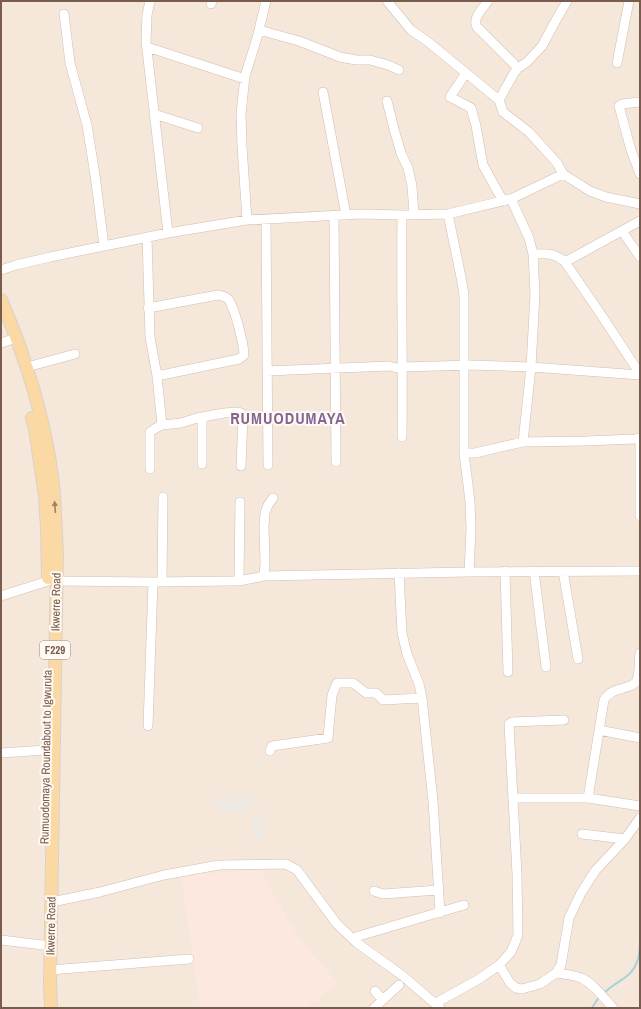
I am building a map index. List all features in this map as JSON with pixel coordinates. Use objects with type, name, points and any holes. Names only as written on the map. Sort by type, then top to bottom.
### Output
[{"type":"main road","name":"Ikwerre Road","points":[[1,300],[27,367],[45,436],[54,493],[57,553],[52,581],[51,1008]]},
{"type":"main road","name":"Rumuodomaya Roundabout to Igwuruta","points":[[1,320],[5,342],[21,373],[35,429],[45,496],[52,581],[46,750],[42,972],[43,1008]]},
{"type":"street","points":[[150,1],[147,15],[146,41],[168,233]]},
{"type":"street","points":[[247,220],[241,114],[245,79],[266,1]]},
{"type":"street","points":[[387,1],[411,30],[428,41],[499,100],[504,112],[529,132],[557,163],[562,174],[590,191],[612,198],[640,204]]},
{"type":"street","points":[[488,1],[476,18],[475,24],[518,68]]},
{"type":"street","points":[[499,100],[514,73],[542,46],[567,1]]},
{"type":"street","points":[[617,63],[629,1]]},
{"type":"street","points":[[64,14],[70,63],[88,125],[104,246]]},
{"type":"street","points":[[259,30],[299,41],[340,56],[356,60],[370,60],[399,70]]},
{"type":"street","points":[[147,47],[245,79]]},
{"type":"street","points":[[466,73],[450,97],[471,108],[483,165],[499,194],[508,200],[529,238],[533,254],[535,294],[531,367],[523,442]]},
{"type":"street","points":[[323,92],[346,215]]},
{"type":"street","points":[[387,101],[401,153],[408,168],[412,186],[414,214]]},
{"type":"street","points":[[640,102],[622,104],[618,106],[640,174]]},
{"type":"street","points":[[154,114],[198,128]]},
{"type":"street","points":[[1,270],[50,257],[147,237],[247,220],[361,214],[448,214],[508,200],[562,174]]},
{"type":"street","points":[[448,214],[464,295],[464,453],[470,501],[471,529],[469,572]]},
{"type":"street","points":[[402,215],[402,437]]},
{"type":"street","points":[[334,216],[336,462]]},
{"type":"street","points":[[266,220],[268,465]]},
{"type":"street","points":[[565,262],[640,221]]},
{"type":"street","points":[[622,231],[640,256]]},
{"type":"street","points":[[147,237],[150,337],[162,425]]},
{"type":"street","points":[[533,254],[551,254],[559,256],[565,262],[640,374]]},
{"type":"street","points":[[148,308],[218,295],[225,296],[229,299],[234,312],[244,348],[244,355],[239,359],[156,376]]},
{"type":"street","points":[[27,367],[75,354]]},
{"type":"street","points":[[267,371],[389,366],[397,368],[464,366],[531,367],[640,374]]},
{"type":"street","points":[[150,469],[150,432],[156,428],[162,425],[181,423],[202,417],[238,412],[242,413],[243,416],[241,466]]},
{"type":"street","points":[[202,417],[202,464]]},
{"type":"street","points":[[464,453],[475,453],[523,442],[640,438],[640,516]]},
{"type":"street","points":[[148,726],[163,497]]},
{"type":"street","points":[[264,576],[265,513],[273,498]]},
{"type":"street","points":[[239,581],[240,502]]},
{"type":"street","points":[[1,596],[52,581],[239,581],[264,576],[505,571],[640,571]]},
{"type":"street","points":[[505,571],[508,672]]},
{"type":"street","points":[[534,571],[546,667]]},
{"type":"street","points":[[564,571],[578,659]]},
{"type":"street","points":[[399,573],[402,633],[407,654],[419,684],[422,698],[433,801],[440,913]]},
{"type":"street","points":[[588,798],[604,700],[606,695],[612,691],[632,685],[636,682],[640,653]]},
{"type":"street","points":[[270,751],[272,746],[328,738],[332,695],[337,683],[353,683],[366,693],[376,693],[383,700],[422,698]]},
{"type":"street","points":[[52,902],[100,892],[164,875],[219,865],[286,864],[297,870],[337,924],[357,943],[403,976],[438,1006],[499,965],[511,952],[518,935],[517,874],[509,724],[512,722],[564,720]]},
{"type":"street","points":[[599,730],[640,738]]},
{"type":"street","points":[[1,753],[46,750]]},
{"type":"street","points":[[513,798],[588,798],[640,806]]},
{"type":"street","points":[[499,965],[510,983],[516,988],[522,989],[540,984],[556,973],[561,965],[569,918],[580,893],[596,870],[625,839],[640,818]]},
{"type":"street","points":[[582,834],[625,839]]},
{"type":"street","points":[[374,891],[383,894],[438,890]]},
{"type":"street","points":[[352,938],[464,906]]},
{"type":"street","points":[[1,940],[43,945]]},
{"type":"street","points":[[50,970],[189,959]]},
{"type":"street","points":[[556,973],[570,974],[582,979],[597,990],[614,1008]]},
{"type":"street","points":[[374,1008],[399,985]]},
{"type":"street","points":[[375,991],[382,1000]]},
{"type":"shaded area","points":[[1,1],[640,1],[640,1008],[1,1008]]},
{"type":"shaded area","points":[[252,797],[252,810],[217,812],[216,799]]},
{"type":"shaded area","points":[[262,814],[264,837],[254,838],[252,815]]},
{"type":"shaded area","points":[[260,870],[294,930],[312,954],[338,983],[305,1008],[200,1008],[181,875]]},
{"type":"waterway","points":[[604,993],[632,972],[635,967],[639,956],[640,932]]},
{"type":"waterway","points":[[592,1008],[599,997]]},
{"type":"district","name":"RUMUODUMAYA","points":[[288,418]]}]
